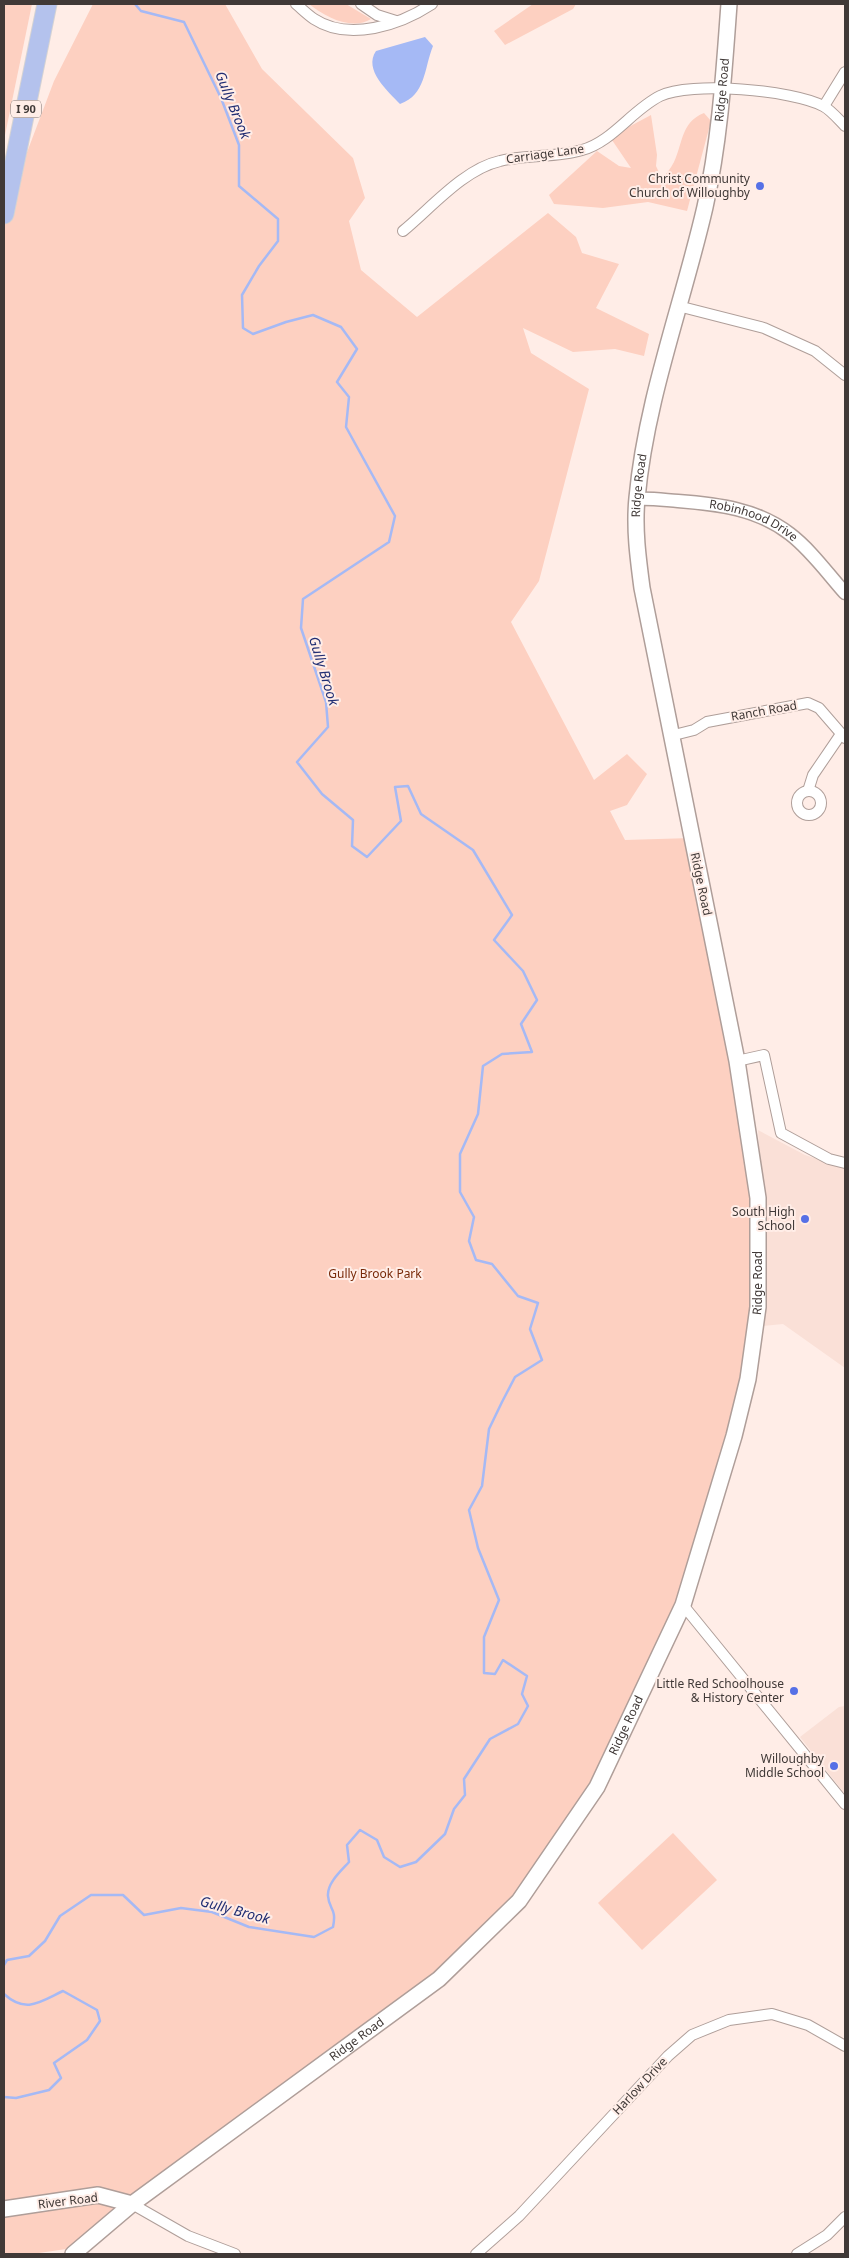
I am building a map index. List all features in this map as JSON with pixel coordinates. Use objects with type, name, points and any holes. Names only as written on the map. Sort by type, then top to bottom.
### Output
[{"type":"highway","name":"I 90","points":[[4,214],[48,4]]},
{"type":"main road","name":"Ridge Road","points":[[73,2254],[132,2204],[439,1980],[519,1901],[597,1786],[683,1605],[734,1436],[748,1379],[758,1307],[760,1241],[758,1189],[737,1061],[670,736],[642,588],[636,544],[636,500],[642,453],[704,207],[723,90],[729,4]]},
{"type":"main road","name":"River Road","points":[[4,2209],[98,2195],[132,2204]]},
{"type":"street","points":[[296,4],[315,19],[334,27],[355,30],[396,21],[416,14],[432,4]]},
{"type":"street","points":[[360,4],[377,15],[396,21]]},
{"type":"street","points":[[845,72],[824,106],[845,126]]},
{"type":"street","name":"Carriage Lane","points":[[403,231],[481,166],[501,160],[583,150],[608,135],[639,109],[661,95],[692,88],[783,94],[824,106]]},
{"type":"street","points":[[678,306],[764,328],[815,351],[845,375]]},
{"type":"street","name":"Robinhood Drive","points":[[636,500],[647,498],[707,503],[741,510],[765,518],[791,535],[845,593]]},
{"type":"street","name":"Ranch Road","points":[[670,736],[694,730],[707,722],[808,703],[819,708],[843,736]]},
{"type":"street","points":[[808,791],[813,775],[843,736]]},
{"type":"street","points":[[737,1061],[764,1055],[781,1133],[830,1159],[845,1163]]},
{"type":"street","points":[[683,1605],[845,1804]]},
{"type":"street","name":"Harlow Drive","points":[[476,2254],[519,2216],[668,2056],[692,2035],[729,2020],[772,2014],[808,2025],[845,2046]]},
{"type":"street","points":[[132,2204],[188,2236],[235,2254]]},
{"type":"street","points":[[797,2254],[827,2235],[845,2218]]},
{"type":"shaded area","name":"South High School","points":[[758,1130],[805,1155],[845,1168],[845,1368],[783,1324],[763,1326],[765,1252]]},
{"type":"shaded area","name":"Willoughby Middle School","points":[[845,1706],[845,1794],[800,1737],[839,1707]]},
{"type":"green space","points":[[4,4],[32,4],[4,140]]},
{"type":"green space","name":"Gully Brook Park","points":[[93,4],[225,4],[262,69],[353,158],[365,198],[349,221],[361,270],[417,317],[548,213],[576,237],[582,253],[619,264],[596,308],[649,334],[644,356],[615,349],[573,352],[523,328],[531,353],[589,389],[539,581],[511,622],[594,780],[627,754],[647,774],[627,805],[610,811],[625,840],[691,838],[756,1171],[748,1379],[683,1605],[597,1787],[519,1901],[440,1979],[80,2247],[32,2254],[4,2254],[4,213],[54,81]]},
{"type":"green space","points":[[309,4],[346,4],[371,19],[356,24],[347,23],[323,14]]},
{"type":"green space","points":[[533,4],[576,4],[573,9],[505,45],[494,31]]},
{"type":"green space","points":[[704,113],[711,121],[687,211],[648,202],[603,208],[554,204],[549,195],[597,151],[619,166],[631,168],[612,140],[623,130],[651,115],[657,155],[656,166],[662,179],[674,162],[687,127],[696,117]]},
{"type":"green space","points":[[673,1833],[717,1880],[642,1950],[598,1903]]},
{"type":"water","points":[[425,37],[433,46],[423,80],[415,94],[409,100],[400,104],[379,80],[375,73],[373,58],[376,51]]},
{"type":"waterway","name":"Gully Brook","points":[[4,1965],[7,1960],[29,1956],[45,1941],[60,1916],[91,1895],[123,1895],[144,1915],[181,1908],[212,1912],[249,1927],[314,1937],[333,1927],[334,1916],[328,1891],[335,1878],[349,1862],[347,1845],[360,1830],[377,1840],[384,1857],[400,1867],[416,1862],[445,1834],[454,1809],[465,1795],[464,1779],[490,1739],[518,1724],[528,1706],[522,1694],[527,1676],[503,1660],[495,1674],[484,1673],[484,1637],[499,1600],[478,1548],[469,1510],[482,1486],[489,1429],[502,1402],[515,1377],[542,1360],[530,1329],[538,1303],[518,1296],[492,1264],[476,1260],[469,1241],[474,1217],[460,1192],[460,1154],[478,1114],[483,1066],[502,1054],[532,1052],[521,1024],[537,1000],[523,971],[494,940],[512,915],[473,850],[421,814],[408,786],[395,787],[401,821],[367,857],[352,846],[353,820],[322,794],[297,762],[328,727],[326,702],[301,628],[303,599],[389,542],[395,516],[346,427],[349,397],[337,382],[357,349],[341,327],[313,315],[253,334],[243,328],[242,295],[259,266],[278,241],[278,219],[239,186],[239,145],[221,98],[184,22],[141,11],[135,4]]},
{"type":"waterway","name":"Gully Brook","points":[[4,1994],[19,2004],[26,2005],[40,2002],[63,1991],[97,2010],[100,2021],[87,2040],[54,2063],[61,2078],[49,2090],[16,2098],[4,2097]]},
{"type":"place","name":"Christ Community Church of Willoughby","points":[[760,186]]},
{"type":"place","name":"South High School","points":[[805,1219]]},
{"type":"place","name":"Little Red Schoolhouse & History Center","points":[[794,1691]]},
{"type":"place","name":"Willoughby Middle School","points":[[834,1766]]}]
